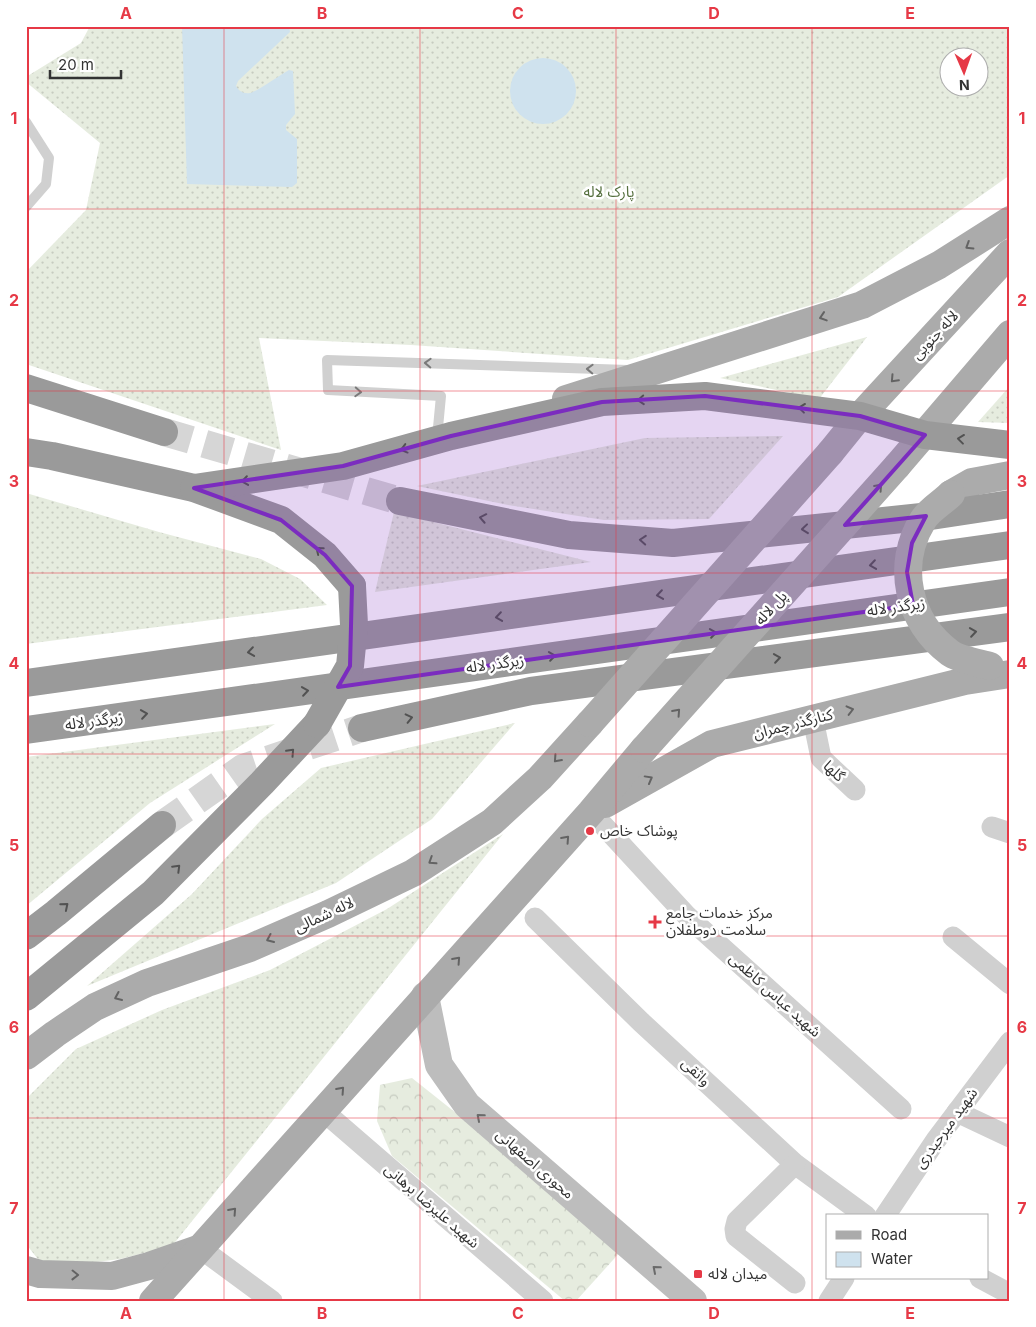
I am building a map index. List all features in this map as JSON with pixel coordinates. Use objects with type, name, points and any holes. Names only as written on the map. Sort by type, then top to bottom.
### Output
[{"type":"highway","points":[[26,388],[164,432]]},
{"type":"highway","points":[[194,488],[343,466],[444,438],[602,402],[705,396],[860,416],[925,434],[1010,445]]},
{"type":"highway","points":[[26,446],[39,454],[194,488],[281,520],[325,555],[352,586],[354,626],[350,666],[317,724],[262,783],[153,893],[26,997]]},
{"type":"highway","points":[[400,501],[569,535],[673,543],[931,516],[1010,504]]},
{"type":"highway","points":[[26,683],[1010,545]]},
{"type":"highway","name":"زیرگذر لاله","points":[[26,730],[1010,592]]},
{"type":"highway","points":[[362,728],[531,690],[1010,627]]},
{"type":"highway","points":[[26,936],[162,825]]},
{"type":"main road","points":[[444,438],[862,304],[939,265],[1010,220]]},
{"type":"main road","name":"لاله جنوبی","points":[[590,722],[830,453],[860,416],[1010,253]]},
{"type":"main road","points":[[925,434],[1010,334]]},
{"type":"main road","name":"پل لاله","points":[[591,812],[644,749],[925,434]]},
{"type":"main road","points":[[1003,669],[951,654],[928,633],[911,601],[907,572],[912,544],[924,518],[952,494],[972,482],[1010,476]]},
{"type":"main road","name":"کنارگذر چمران","points":[[591,812],[712,744],[965,681],[1003,669]]},
{"type":"main road","name":"لاله شمالی","points":[[26,1056],[95,1007],[147,984],[250,948],[328,914],[413,873],[492,822],[540,778],[590,722]]},
{"type":"main road","points":[[153,1301],[322,1110],[591,812]]},
{"type":"main road","name":"محوری اصفهانی","points":[[425,996],[439,1066],[467,1105],[693,1301]]},
{"type":"main road","points":[[26,1270],[40,1274],[112,1276],[149,1266],[200,1248]]},
{"type":"street","name":"گلها","points":[[813,719],[821,758],[855,790]]},
{"type":"street","name":"شهید عباس کاظمی","points":[[591,812],[687,916],[901,1109]]},
{"type":"street","name":"واثقی","points":[[535,918],[641,1022],[795,1164],[863,1214]]},
{"type":"street","points":[[953,937],[1010,984]]},
{"type":"street","name":"شهید میرحیدری","points":[[886,1214],[936,1140],[1010,1042]]},
{"type":"street","name":"شهید علیرضا برهانی","points":[[322,1110],[543,1301]]},
{"type":"street","points":[[957,1112],[1010,1137]]},
{"type":"street","points":[[795,1164],[737,1221],[735,1229],[736,1236],[795,1283]]},
{"type":"street","points":[[200,1248],[272,1301]]},
{"type":"street","points":[[829,1301],[843,1280]]},
{"type":"street","points":[[984,1280],[1010,1294]]},
{"type":"lane","points":[[26,122],[49,158],[46,184],[26,207]]},
{"type":"lane","points":[[444,438],[441,396],[328,390],[326,360],[656,371]]},
{"type":"highlighted area","points":[[705,396],[860,416],[925,435],[845,525],[926,516],[912,543],[907,572],[913,605],[338,687],[350,666],[352,586],[325,555],[281,520],[194,488],[343,466],[451,436],[602,402]]},
{"type":"green space","name":"پارک لاله","points":[[90,26],[1010,26],[1010,175],[838,297],[628,360],[411,345],[259,338],[281,450],[26,364],[26,272],[86,210],[100,143],[26,82],[26,77],[81,43]]},
{"type":"green space","points":[[867,337],[819,399],[720,378]]},
{"type":"green space","points":[[1010,386],[1010,423],[978,422]]},
{"type":"green space","points":[[783,436],[709,519],[604,520],[508,505],[417,486],[645,438]]},
{"type":"green space","points":[[26,493],[159,532],[261,559],[300,579],[327,605],[26,644]]},
{"type":"green space","points":[[394,512],[591,562],[375,592]]},
{"type":"green space","points":[[515,723],[432,819],[336,883],[87,986],[192,894],[262,819],[321,768]]},
{"type":"green space","points":[[275,724],[150,803],[26,906],[26,757]]},
{"type":"green space","points":[[503,834],[172,1246],[120,1259],[73,1265],[41,1263],[26,1244],[26,1099],[76,1049],[162,1010],[270,970],[387,909]]},
{"type":"green space","points":[[412,1078],[510,1156],[622,1250],[576,1301],[565,1301],[392,1156],[377,1121],[380,1085]]},
{"type":"water","points":[[182,26],[289,26],[290,32],[238,81],[236,86],[245,93],[254,92],[289,70],[293,71],[295,114],[286,125],[286,130],[297,139],[297,183],[292,187],[187,184]]},
{"type":"water","points":[[543,58],[556,60],[566,68],[574,78],[576,91],[574,104],[566,114],[556,122],[543,124],[530,122],[520,114],[512,104],[510,91],[512,78],[520,68],[530,60]]},
{"type":"tunnel","points":[[164,432],[400,501]]},
{"type":"tunnel","points":[[162,825],[243,768],[362,728]]},
{"type":"place","name":"پوشاک خاص","points":[[590,831]]},
{"type":"place","name":"مرکز خدمات جامع سلامت دوطفلان","points":[[655,922]]},
{"type":"place","name":"میدان لاله","points":[[698,1274]]}]
